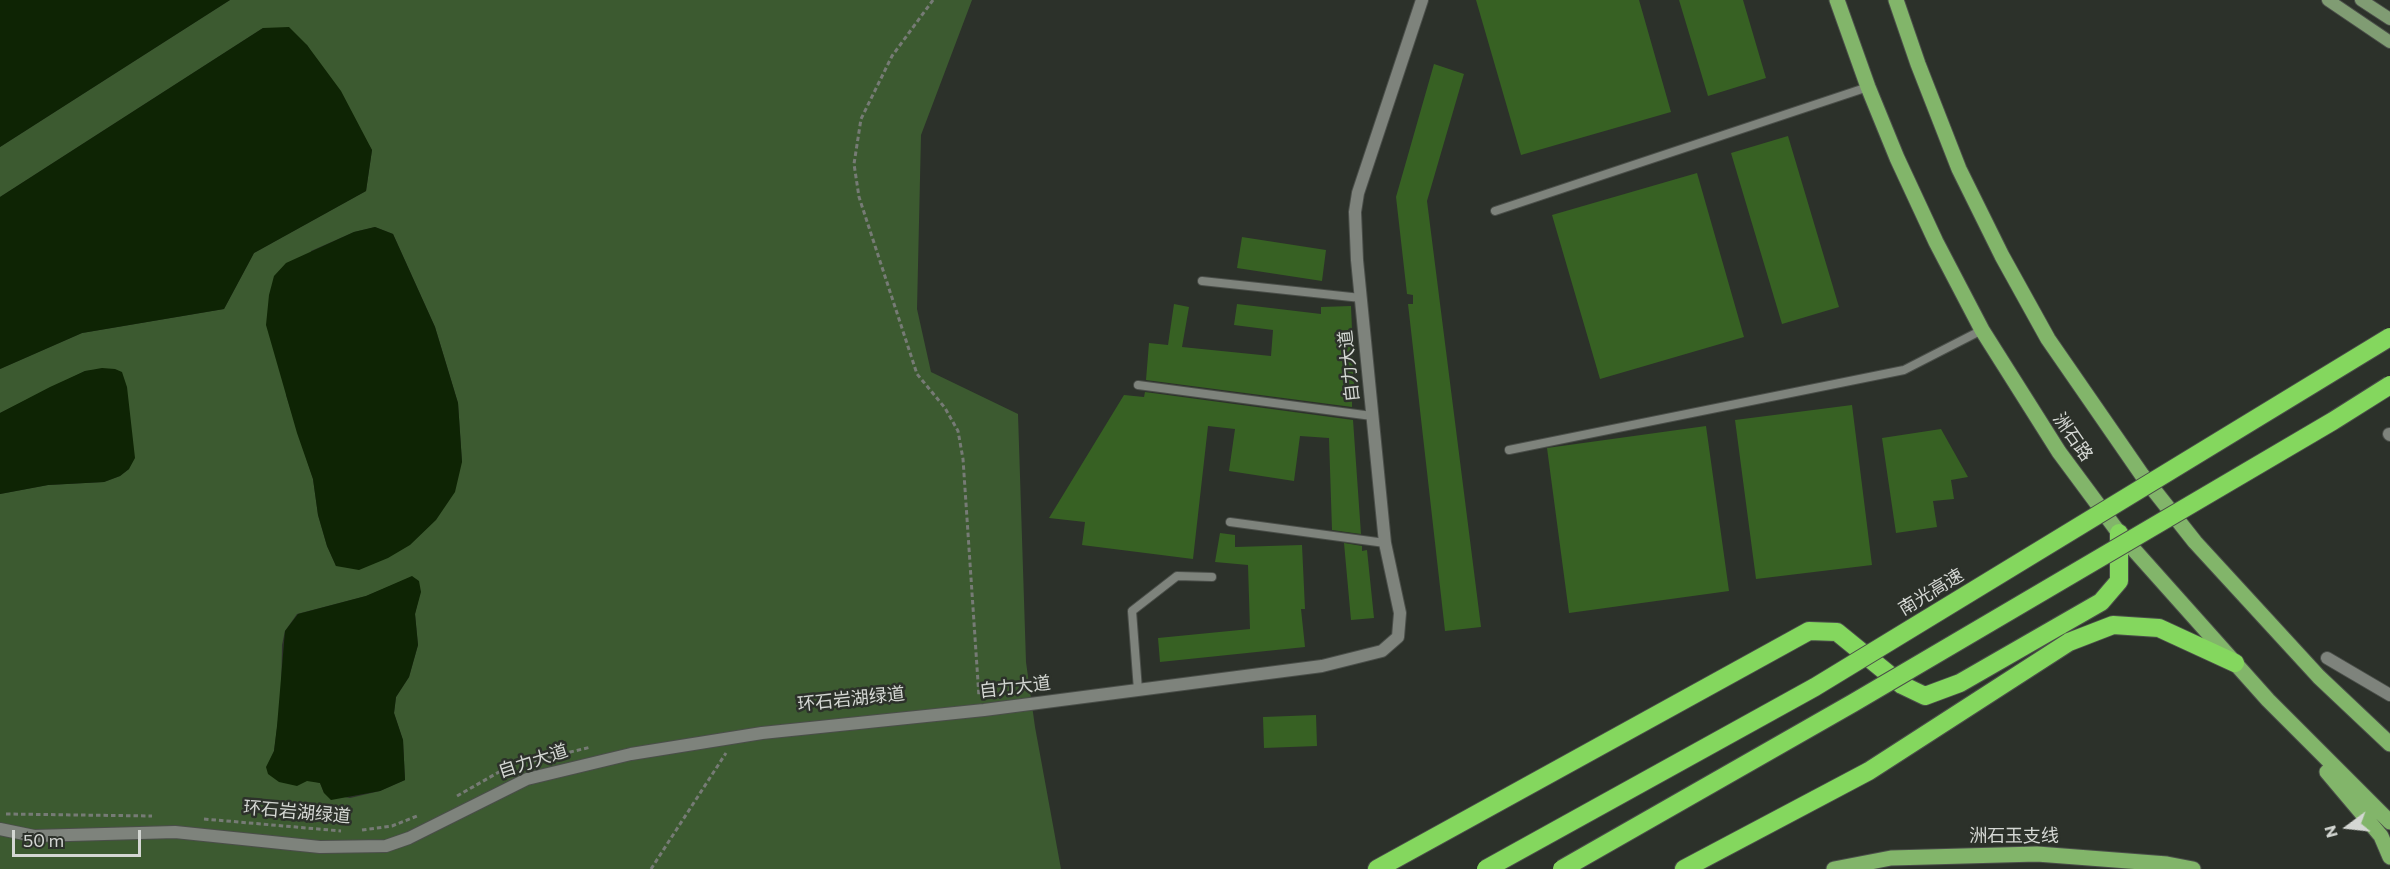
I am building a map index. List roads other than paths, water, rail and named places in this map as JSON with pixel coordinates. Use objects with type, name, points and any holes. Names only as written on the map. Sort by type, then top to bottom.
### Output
[{"type":"highway","name":"南光高速","points":[[1486,869],[1815,687],[2390,337]]},
{"type":"highway","points":[[1562,869],[1873,691],[2333,421],[2390,385]]},
{"type":"highway","points":[[1377,869],[1809,631],[1837,632],[1902,685],[1925,696],[1960,682],[2101,602],[2120,581],[2119,533]]},
{"type":"highway","points":[[1684,869],[1869,771],[2069,642],[2113,625],[2159,628],[2235,663]]},
{"type":"main road","name":"洲石路","points":[[1837,0],[1868,87],[1911,189],[1982,330],[2059,452],[2119,533],[2268,700],[2390,822]]},
{"type":"main road","name":"洲石路","points":[[1896,0],[1959,169],[2002,256],[2048,339],[2136,467],[2195,542],[2319,677],[2390,744]]},
{"type":"main road","points":[[2268,700],[2381,836],[2390,859],[2389,869]]},
{"type":"main road","name":"洲石玉支线","points":[[1834,869],[1891,858],[2037,854],[2167,864],[2193,869]]},
{"type":"street","name":"自力大道","points":[[0,829],[34,836],[175,832],[320,847],[377,847],[409,838],[527,779],[631,753],[737,736],[1138,690],[1322,666],[1382,651],[1392,644],[1400,629],[1386,543],[1354,229],[1358,193],[1422,0]]},
{"type":"street","points":[[2328,0],[2390,42]]},
{"type":"street","points":[[2361,0],[2390,19]]},
{"type":"street","points":[[2327,658],[2390,695]]},
{"type":"lane","points":[[1495,210],[1868,87]]},
{"type":"lane","points":[[1202,281],[1361,298]]},
{"type":"lane","points":[[1509,450],[1904,370],[1982,330]]},
{"type":"lane","points":[[1138,386],[1372,416]]},
{"type":"lane","points":[[1230,522],[1386,543]]},
{"type":"lane","points":[[1138,690],[1132,611],[1177,576],[1212,577]]}]
